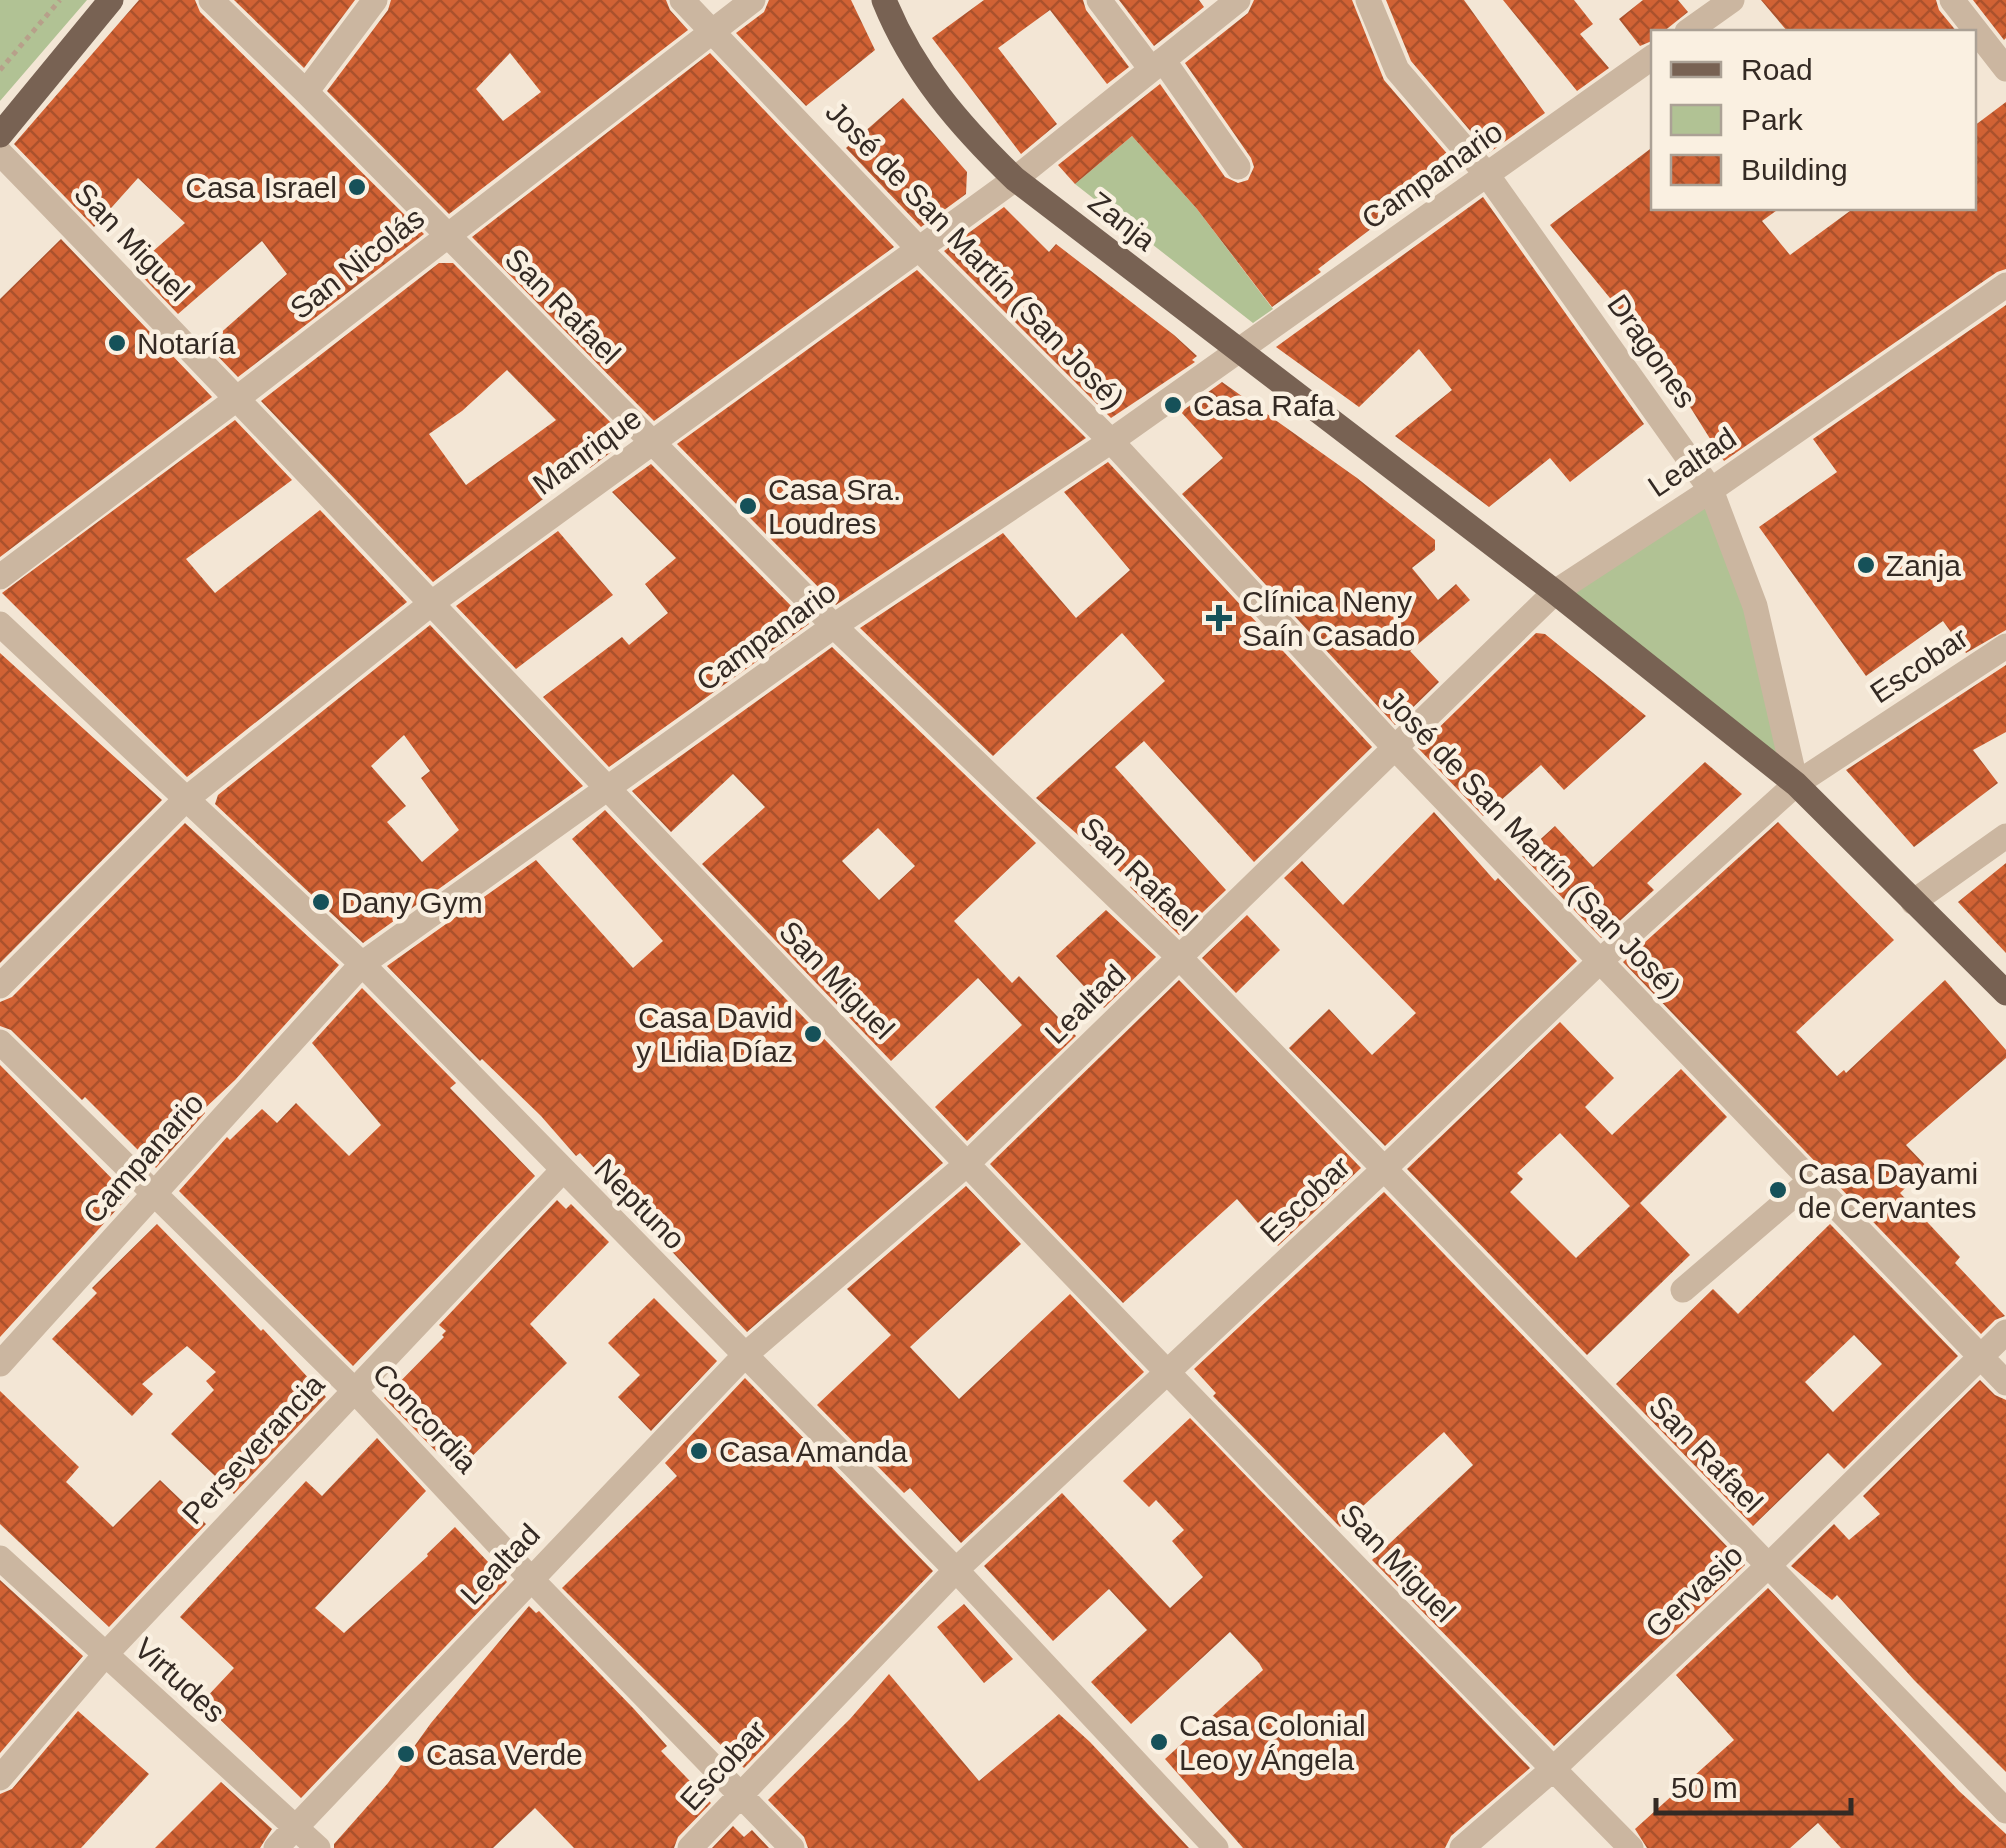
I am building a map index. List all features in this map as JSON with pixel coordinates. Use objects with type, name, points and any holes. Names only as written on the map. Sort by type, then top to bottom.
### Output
[{"type":"main road","points":[[0,135],[111,0]]},
{"type":"main road","name":"Zanja","points":[[884,0],[911,56],[937,95],[955,119],[1015,179],[1555,592],[1796,784],[2006,993]]},
{"type":"street","name":"San Rafael","points":[[211,0],[834,626],[1179,958],[2006,1811]]},
{"type":"street","points":[[306,92],[374,0]]},
{"type":"street","name":"José de San Martín (San José)","points":[[682,0],[920,250],[1111,441],[1395,748],[2006,1383]]},
{"type":"street","name":"San Nicolás","points":[[0,577],[752,0]]},
{"type":"street","points":[[1098,0],[1157,65],[1238,167]]},
{"type":"street","name":"Manrique","points":[[0,986],[186,800],[433,602],[1015,179],[1238,0]]},
{"type":"street","name":"Dragones","points":[[1368,0],[1396,70],[1488,176],[1711,490],[1756,606],[1796,784]]},
{"type":"street","points":[[1689,30],[1732,0]]},
{"type":"street","points":[[1952,0],[1976,30]]},
{"type":"street","points":[[1976,30],[2006,68]]},
{"type":"street","name":"Campanario","points":[[0,1364],[362,964],[834,626],[1111,441],[1651,58]]},
{"type":"street","name":"San Miguel","points":[[0,153],[238,397],[1167,1372],[1631,1848]]},
{"type":"street","name":"Lealtad","points":[[276,1848],[744,1355],[968,1163],[1555,592],[1711,490],[2006,285]]},
{"type":"street","name":"Neptuno","points":[[0,624],[362,964],[956,1570],[1216,1848]]},
{"type":"street","name":"Escobar","points":[[690,1848],[956,1570],[1599,962],[1796,784],[2006,646]]},
{"type":"street","points":[[1913,902],[2006,836]]},
{"type":"street","name":"Concordia","points":[[0,1042],[354,1389],[530,1578],[792,1848]]},
{"type":"street","name":"Perseverancia","points":[[0,1778],[104,1656],[562,1171]]},
{"type":"street","points":[[1684,1290],[1810,1180]]},
{"type":"street","name":"Gervasio","points":[[1462,1848],[1769,1566],[2006,1332]]},
{"type":"street","name":"Virtudes","points":[[0,1558],[318,1848]]},
{"type":"path","points":[[0,70],[60,0]]},
{"type":"green space","points":[[0,0],[87,0],[0,101]]},
{"type":"green space","points":[[1132,136],[1197,209],[1273,309],[1253,323],[1075,184]]},
{"type":"green space","points":[[1711,490],[1796,784],[1555,592]]},
{"type":"building","points":[[139,0],[195,0],[200,12],[424,234],[238,377],[207,345],[287,274],[262,241],[178,314],[134,268],[185,223],[138,178],[94,227],[14,144]]},
{"type":"building","points":[[234,0],[355,0],[304,68]]},
{"type":"building","points":[[391,0],[666,0],[688,30],[449,214],[327,91],[388,10]],"holes":[[[510,53],[541,92],[503,121],[476,89]]]},
{"type":"building","points":[[769,0],[851,0],[875,50],[806,106],[736,33],[764,12]]},
{"type":"building","points":[[984,0],[1083,0],[1086,10],[1129,67],[1107,84],[1050,10],[998,48],[1057,124],[1021,154],[932,38]]},
{"type":"building","points":[[1119,0],[1199,0],[1204,7],[1154,46]]},
{"type":"building","points":[[1254,0],[1352,0],[1384,80],[1456,164],[1423,189],[1416,179],[1376,209],[1384,219],[1272,307],[1197,209],[1132,136],[1075,184],[1058,165],[1160,84],[1225,177],[1238,183],[1248,180],[1254,167],[1251,158],[1185,63],[1248,13]]},
{"type":"building","points":[[1386,0],[1464,0],[1545,113],[1489,153],[1411,61]]},
{"type":"building","points":[[1503,0],[1574,0],[1593,24],[1580,34],[1609,68],[1577,91]]},
{"type":"building","points":[[1643,0],[1678,0],[1688,12],[1666,30],[1651,30],[1651,41],[1640,46],[1619,19]]},
{"type":"building","points":[[1761,0],[1936,0],[1955,30],[1786,30]]},
{"type":"building","points":[[1973,0],[2006,0],[2004,40]]},
{"type":"building","points":[[710,53],[894,247],[654,421],[472,237]]},
{"type":"building","points":[[903,98],[967,172],[966,194],[921,227],[846,148]]},
{"type":"building","points":[[2006,102],[2006,269],[1724,461],[1660,359],[1550,225],[1651,148],[1651,210],[1777,210],[1762,221],[1790,255],[1851,210],[1976,210],[1976,124]]},
{"type":"building","points":[[1483,197],[1644,424],[1570,482],[1550,458],[1489,507],[1395,436],[1452,390],[1419,349],[1359,407],[1276,347]]},
{"type":"building","points":[[1004,207],[1049,252],[1056,244],[1174,335],[1197,356],[1192,360],[1195,362],[1111,418],[944,251]]},
{"type":"building","points":[[61,239],[212,397],[0,557],[0,299]]},
{"type":"building","points":[[439,263],[453,263],[621,433],[618,447],[433,582],[261,401]],"holes":[[[507,370],[556,420],[466,485],[429,434],[462,411]]]},
{"type":"building","points":[[917,270],[1086,438],[836,605],[677,444]]},
{"type":"building","points":[[2006,305],[2006,630],[1966,653],[1943,621],[1866,676],[1759,527],[1837,472],[1813,439]]},
{"type":"building","points":[[1222,382],[1357,478],[1435,540],[1435,550],[1412,568],[1438,600],[1456,584],[1470,600],[1410,651],[1439,682],[1395,725],[1182,494],[1223,458],[1181,412]]},
{"type":"building","points":[[235,420],[292,480],[186,559],[215,593],[320,510],[407,602],[187,777],[2,593]]},
{"type":"building","points":[[1108,462],[1372,747],[1254,862],[1144,741],[1115,767],[1226,890],[1179,935],[1130,887],[1134,884],[1036,798],[1165,681],[1122,633],[993,756],[860,628],[1003,533],[1076,618],[1130,570],[1064,492]]},
{"type":"building","points":[[651,464],[809,624],[609,767],[543,697],[622,637],[629,645],[668,613],[645,584],[676,558],[612,492]]},
{"type":"building","points":[[558,531],[613,595],[516,669],[456,606]]},
{"type":"building","points":[[430,625],[583,786],[363,943],[215,804],[218,795]],"holes":[[[404,735],[430,771],[421,778],[459,830],[422,862],[387,822],[406,806],[371,766]]]},
{"type":"building","points":[[1536,633],[1545,634],[1646,716],[1564,790],[1541,765],[1483,816],[1418,748]]},
{"type":"building","points":[[832,647],[1036,843],[954,921],[1012,983],[1019,976],[1076,1036],[967,1141],[935,1107],[1022,1025],[978,978],[891,1061],[702,864],[765,807],[733,774],[671,832],[632,791]],"holes":[[[878,828],[915,866],[879,900],[842,861]]]},
{"type":"building","points":[[0,653],[162,800],[0,963]]},
{"type":"building","points":[[2006,665],[2006,732],[1973,750],[1998,783],[1914,847],[1846,770]]},
{"type":"building","points":[[1705,762],[1742,794],[1647,883],[1654,890],[1601,938],[1522,856],[1555,826],[1593,867]]},
{"type":"building","points":[[605,810],[943,1163],[747,1332],[580,1153],[576,1156],[541,1116],[480,1061],[387,966],[536,860],[633,968],[663,941],[572,839]]},
{"type":"building","points":[[1434,812],[1495,881],[1498,878],[1577,961],[1385,1146],[1289,1048],[1329,1009],[1372,1055],[1416,1013],[1284,878],[1302,861],[1343,905]]},
{"type":"building","points":[[1778,822],[1894,940],[1796,1032],[1837,1076],[1844,1070],[1846,1073],[1945,980],[2006,1050],[2006,1058],[1906,1145],[1927,1167],[1900,1193],[1960,1257],[1955,1263],[2005,1316],[1981,1334],[1623,962]]},
{"type":"building","points":[[185,823],[339,965],[203,1110],[205,1113],[156,1168],[85,1097],[82,1100],[11,1030],[0,1026],[0,1002],[12,997]]},
{"type":"building","points":[[2006,863],[2006,953],[1958,902]]},
{"type":"building","points":[[1106,910],[1156,957],[1104,1008],[1056,956]]},
{"type":"building","points":[[1247,915],[1280,950],[1236,993],[1202,958]]},
{"type":"building","points":[[1179,980],[1361,1168],[1278,1246],[1237,1199],[1123,1303],[990,1164]]},
{"type":"building","points":[[362,988],[456,1083],[450,1088],[535,1176],[353,1366],[179,1191],[227,1137],[230,1140],[262,1109],[277,1123],[296,1103],[349,1156],[381,1125],[312,1043]]},
{"type":"building","points":[[1560,1022],[1614,1078],[1585,1107],[1612,1135],[1681,1069],[1727,1117],[1640,1203],[1690,1255],[1587,1355],[1407,1169]],"holes":[[[1560,1133],[1630,1206],[1576,1258],[1510,1192],[1523,1179],[1517,1173]]]},
{"type":"building","points":[[0,1065],[129,1196],[0,1337]]},
{"type":"building","points":[[966,1186],[1021,1244],[910,1347],[959,1399],[1070,1294],[1144,1372],[961,1543],[910,1488],[904,1493],[817,1405],[891,1335],[847,1289]]},
{"type":"building","points":[[1384,1192],[1745,1565],[1554,1746],[1372,1560],[1473,1465],[1444,1432],[1340,1527],[1213,1396],[1216,1393],[1194,1369]]},
{"type":"building","points":[[557,1200],[566,1209],[571,1204],[609,1242],[530,1324],[567,1363],[456,1472],[384,1398],[444,1337],[446,1331],[439,1325]]},
{"type":"building","points":[[157,1224],[326,1397],[234,1494],[171,1434],[214,1390],[206,1381],[216,1372],[187,1346],[142,1384],[153,1394],[132,1416],[52,1339],[97,1293],[92,1288]]},
{"type":"building","points":[[1830,1224],[1958,1356],[1844,1469],[1828,1453],[1753,1526],[1616,1384],[1713,1289],[1738,1314]],"holes":[[[1854,1335],[1882,1364],[1833,1412],[1805,1382]]]},
{"type":"building","points":[[654,1298],[717,1361],[651,1431],[618,1397],[640,1375],[608,1343]]},
{"type":"building","points":[[745,1378],[933,1571],[744,1768],[562,1588],[677,1476],[665,1463]]},
{"type":"building","points":[[1980,1380],[2006,1400],[2006,1772],[1914,1680],[1837,1595],[1832,1600],[1791,1566],[1834,1524],[1849,1540],[1880,1514],[1863,1496]]},
{"type":"building","points":[[0,1391],[79,1467],[66,1482],[113,1527],[160,1480],[206,1524],[109,1627],[0,1524]]},
{"type":"building","points":[[1190,1418],[1530,1768],[1451,1836],[1445,1848],[1243,1848],[1165,1759],[1263,1670],[1259,1663],[1230,1632],[1131,1724],[1091,1682],[1147,1630],[1109,1589],[1053,1641],[984,1566],[1062,1493],[1170,1608],[1203,1577],[1172,1541],[1184,1530],[1156,1500],[1149,1507],[1123,1481]]},
{"type":"building","points":[[377,1438],[426,1491],[315,1608],[344,1633],[455,1527],[507,1582],[301,1798],[202,1702],[234,1668],[180,1617],[306,1481],[322,1496]]},
{"type":"building","points":[[0,1580],[83,1656],[0,1753]]},
{"type":"building","points":[[1768,1588],[1959,1791],[2006,1834],[2006,1848],[1841,1848],[1818,1823],[1790,1848],[1647,1848],[1635,1829],[1734,1740],[1676,1675]]},
{"type":"building","points":[[964,1604],[1013,1659],[984,1683],[937,1627]]},
{"type":"building","points":[[529,1606],[536,1613],[539,1611],[634,1709],[667,1746],[661,1751],[711,1803],[678,1837],[674,1848],[574,1848],[535,1808],[493,1848],[334,1848],[431,1723]]},
{"type":"building","points":[[889,1674],[979,1781],[1059,1714],[1189,1848],[808,1848],[804,1837],[768,1800],[850,1719]]},
{"type":"building","points":[[78,1711],[149,1774],[81,1848],[0,1848],[0,1794],[12,1789]]},
{"type":"building","points":[[221,1782],[272,1829],[260,1848],[155,1848]]},
{"type":"building","points":[[733,1826],[744,1837],[752,1830],[769,1848],[712,1848]]},
{"type":"place","name":"Casa Israel","points":[[357,187]]},
{"type":"place","name":"Notaría","points":[[117,343]]},
{"type":"place","name":"Casa Rafa","points":[[1173,405]]},
{"type":"place","name":"Casa Sra. Loudres","points":[[748,506]]},
{"type":"place","name":"Zanja","points":[[1866,565]]},
{"type":"place","name":"Clínica Neny Saín Casado","points":[[1219,618]]},
{"type":"place","name":"Dany Gym","points":[[321,902]]},
{"type":"place","name":"Casa David y Lidia Díaz","points":[[813,1034]]},
{"type":"place","name":"Casa Dayami de Cervantes","points":[[1778,1190]]},
{"type":"place","name":"Casa Amanda","points":[[699,1451]]},
{"type":"place","name":"Casa Colonial Leo y Ángela","points":[[1159,1742]]},
{"type":"place","name":"Casa Verde","points":[[406,1754]]}]
